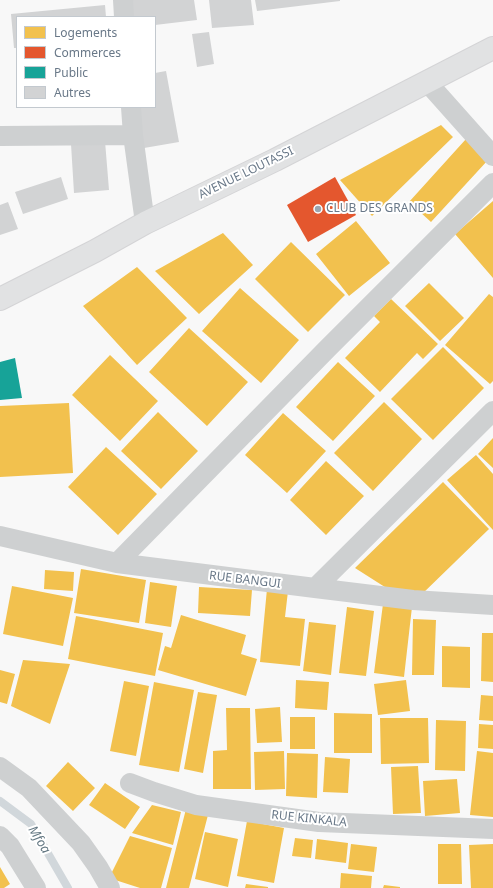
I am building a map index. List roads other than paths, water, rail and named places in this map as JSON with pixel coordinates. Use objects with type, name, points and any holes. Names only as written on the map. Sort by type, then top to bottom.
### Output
[{"type":"main road","name":"AVENUE LOUTASSI","points":[[0,299],[95,251],[145,223],[275,160],[493,48]]},
{"type":"street","points":[[123,0],[124,16]]},
{"type":"street","points":[[427,82],[493,156]]},
{"type":"street","points":[[131,108],[133,135],[145,223]]},
{"type":"street","points":[[0,136],[133,135]]},
{"type":"street","points":[[117,563],[328,348],[493,183]]},
{"type":"street","points":[[315,588],[493,411]]},
{"type":"street","name":"RUE BANGUI","points":[[0,536],[117,563],[413,600],[493,605]]},
{"type":"street","points":[[0,767],[29,788],[81,844],[98,866],[110,888]]},
{"type":"street","name":"RUE KINKALA","points":[[130,783],[196,805],[319,822],[493,829]]},
{"type":"street","points":[[0,836],[10,846],[36,888]]},
{"type":"waterway","name":"Mfoa","points":[[0,801],[31,824],[68,888]]},
{"type":"place","name":"CLUB DES GRANDS","points":[[318,209]]}]
